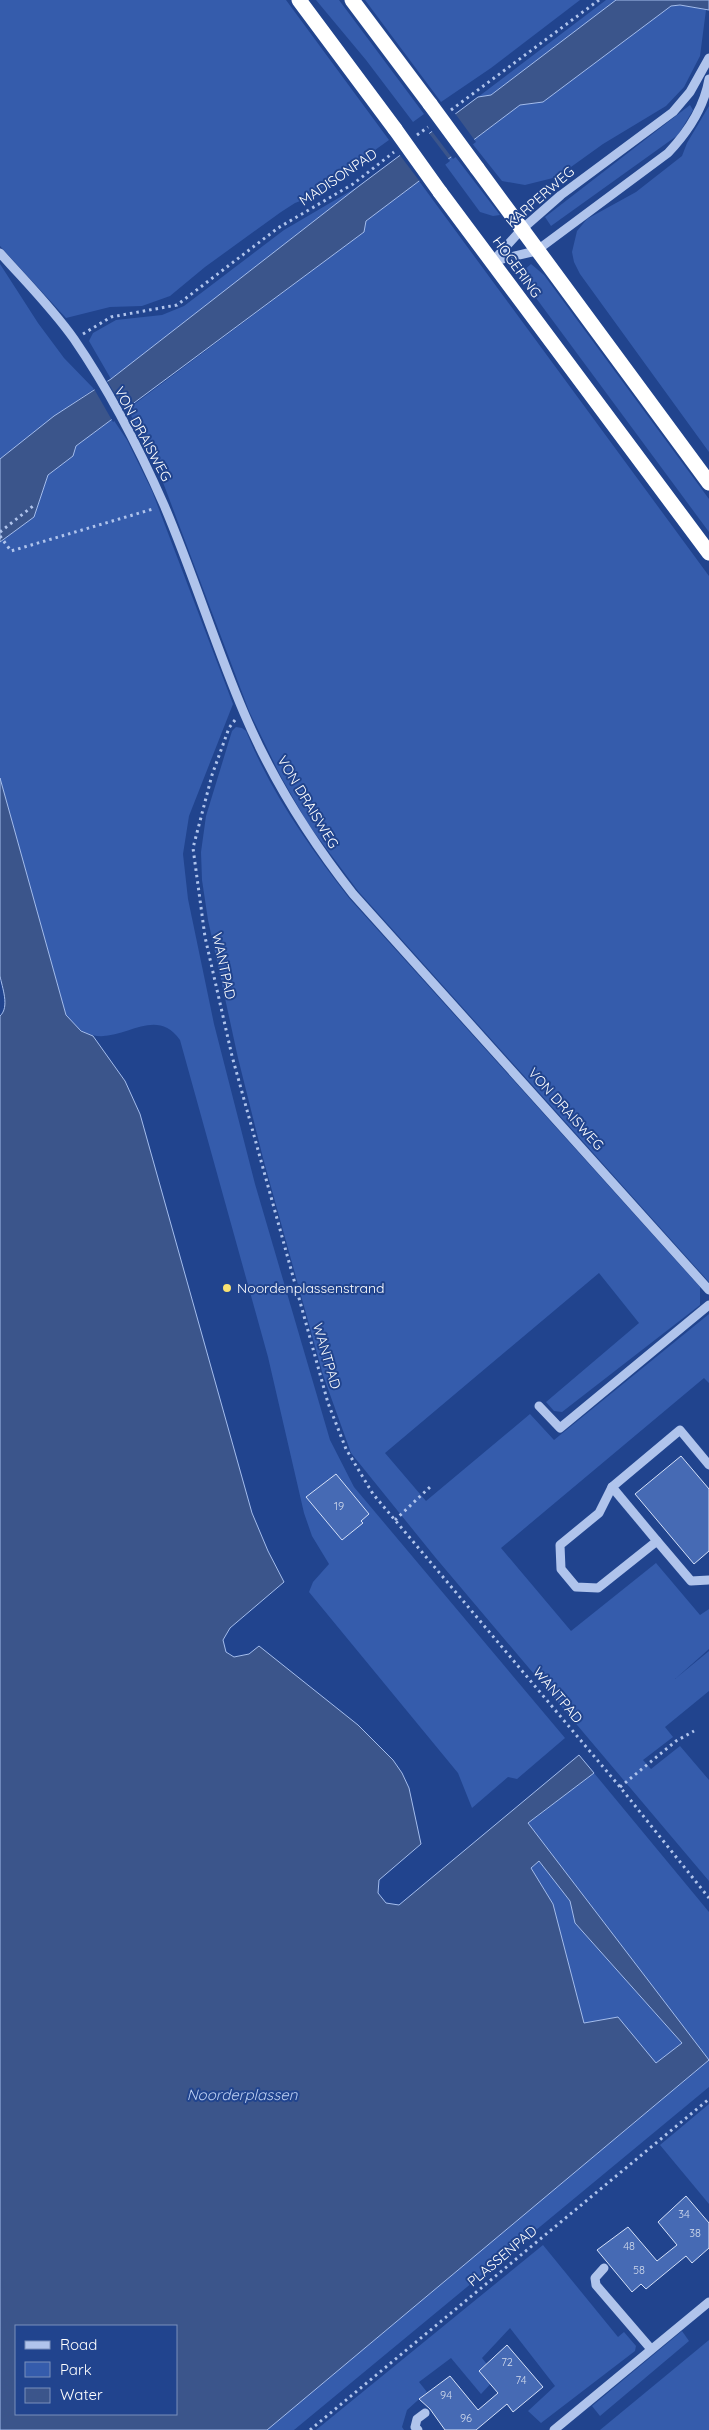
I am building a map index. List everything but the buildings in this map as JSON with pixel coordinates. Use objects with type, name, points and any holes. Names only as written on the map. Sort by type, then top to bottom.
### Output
[{"type":"highway","name":"HOGERING","points":[[299,0],[709,553]]},
{"type":"highway","name":"HOGERING","points":[[352,0],[709,482]]},
{"type":"street","name":"KARPERWEG","points":[[493,261],[521,230],[561,195],[673,112],[690,92],[709,58]]},
{"type":"street","points":[[493,261],[536,250],[668,153],[684,136],[699,111],[709,79]]},
{"type":"street","name":"VON DRAISWEG","points":[[0,253],[55,314],[74,340],[126,426],[164,506],[245,715],[276,779],[303,827],[342,879],[709,1290]]},
{"type":"street","points":[[539,1406],[560,1428],[709,1305]]},
{"type":"street","points":[[656,1541],[598,1588],[576,1587],[561,1569],[560,1545],[599,1513],[612,1487],[680,1430],[709,1465]]},
{"type":"street","points":[[612,1487],[691,1581],[709,1580]]},
{"type":"street","points":[[604,2268],[595,2278],[596,2285],[651,2349]]},
{"type":"street","points":[[554,2430],[709,2302]]},
{"type":"street","points":[[418,2430],[415,2426],[417,2419],[425,2413]]},
{"type":"path","points":[[448,112],[599,0]]},
{"type":"path","points":[[416,136],[432,124]]},
{"type":"path","name":"MADISONPAD","points":[[74,340],[112,317],[178,305],[278,228],[353,184],[400,148]]},
{"type":"path","points":[[0,532],[33,506]]},
{"type":"path","points":[[0,536],[11,551],[164,506]]},
{"type":"path","name":"WANTPAD","points":[[245,715],[235,720],[229,728],[212,775],[193,848],[205,937],[232,1056],[328,1403],[346,1449],[374,1494],[395,1520],[620,1787],[709,1898]]},
{"type":"path","points":[[395,1520],[430,1487]]},
{"type":"path","points":[[620,1787],[676,1741],[694,1731]]},
{"type":"path","name":"PLASSENPAD","points":[[310,2430],[709,2099]]},
{"type":"green space","points":[[0,0],[286,0],[389,140],[308,198],[295,203],[281,212],[205,267],[170,296],[142,306],[110,307],[66,318],[0,246]]},
{"type":"green space","points":[[316,0],[339,0],[424,114],[413,122],[366,60]]},
{"type":"green space","points":[[365,0],[580,0],[491,68],[441,102]]},
{"type":"green space","points":[[606,0],[617,0],[491,95],[478,97]]},
{"type":"green space","points":[[680,5],[706,10],[700,56],[684,87],[666,106],[603,144],[557,177],[525,185],[502,181],[471,142],[520,105],[543,102],[671,6]]},
{"type":"green space","points":[[690,105],[693,110],[678,135],[551,226],[545,217]]},
{"type":"green space","points":[[709,106],[709,452],[580,274],[574,262],[572,252],[577,231],[587,219],[636,192],[682,156],[687,143]]},
{"type":"green space","points":[[454,155],[500,215],[493,216],[480,212],[444,163]]},
{"type":"green space","points":[[419,181],[709,576],[709,1282],[358,891],[308,824],[280,775],[249,711],[164,485],[128,409],[364,232],[366,221]]},
{"type":"green space","points":[[359,186],[111,379],[89,341],[93,333],[116,320],[162,315],[184,306],[284,230]]},
{"type":"green space","points":[[0,264],[38,323],[64,358],[94,389],[54,416],[0,459]]},
{"type":"green space","points":[[531,264],[544,275],[709,499],[709,532],[522,279],[522,272]]},
{"type":"green space","points":[[113,419],[127,440],[152,491],[233,704],[189,816],[183,854],[188,899],[214,1024],[255,1184],[330,1440],[354,1487],[565,1738],[517,1779],[508,1777],[472,1808],[458,1773],[309,1592],[313,1582],[329,1564],[312,1536],[304,1513],[268,1357],[180,1040],[168,1028],[154,1025],[111,1035],[96,1036],[81,1030],[66,1015],[0,778],[0,542],[34,516],[48,475],[73,456],[76,446]]},
{"type":"green space","points":[[236,727],[246,731],[279,797],[320,859],[349,898],[700,1287],[700,1305],[562,1412],[554,1411],[546,1402],[639,1323],[599,1273],[385,1453],[426,1501],[530,1414],[554,1440],[709,1314],[709,1383],[704,1378],[501,1548],[571,1631],[656,1563],[700,1615],[709,1609],[709,1649],[675,1679],[709,1651],[709,1691],[665,1727],[673,1737],[643,1760],[651,1769],[680,1746],[709,1780],[709,1881],[435,1557],[351,1453],[323,1375],[263,1158],[238,1058],[208,920],[202,880],[201,852],[206,816],[232,731]]},
{"type":"green space","points":[[594,1773],[709,1912],[709,2060],[528,1823]]},
{"type":"green space","points":[[539,1861],[570,1901],[575,1923],[682,2043],[656,2064],[618,2017],[584,2023],[553,1904],[531,1868]]},
{"type":"green space","points":[[709,2060],[709,2087],[294,2430],[267,2430]]},
{"type":"green space","points":[[709,2104],[709,2204],[660,2145]]},
{"type":"green space","points":[[543,2245],[618,2337],[624,2332],[636,2346],[635,2351],[541,2423],[528,2411],[555,2386],[510,2328],[482,2358],[497,2377],[481,2394],[451,2358],[419,2382],[427,2392],[407,2410],[402,2427],[404,2430],[316,2430]]},
{"type":"green space","points":[[682,2331],[689,2341],[600,2416],[592,2406]]},
{"type":"green space","points":[[709,2340],[709,2430],[600,2430]]},
{"type":"water","points":[[616,0],[709,0],[709,10],[680,5],[671,6],[543,102],[520,105],[366,221],[364,232],[76,446],[73,456],[48,475],[34,517],[0,542],[0,459],[54,416],[111,379],[359,186],[478,97],[491,95]]},
{"type":"water","name":"Noorderplassen","points":[[0,778],[66,1015],[81,1031],[93,1036],[125,1081],[140,1114],[252,1513],[284,1582],[230,1628],[223,1640],[226,1652],[234,1657],[249,1654],[259,1646],[358,1725],[393,1760],[402,1773],[409,1788],[421,1844],[379,1880],[378,1893],[386,1903],[399,1905],[579,1755],[594,1773],[528,1823],[709,2060],[267,2430],[0,2430],[0,1016],[5,1002],[0,976]],"holes":[[[539,1861],[570,1901],[575,1923],[682,2043],[656,2063],[618,2017],[584,2023],[553,1904],[531,1868]]]},
{"type":"pier","points":[[454,112],[476,142],[453,159],[431,130]]},
{"type":"pier","points":[[428,132],[450,161],[421,183],[399,154]]},
{"type":"pier","points":[[106,379],[126,413],[113,422],[93,387]]},
{"type":"place","name":"Noordenplassenstrand","points":[[227,1288]]}]
